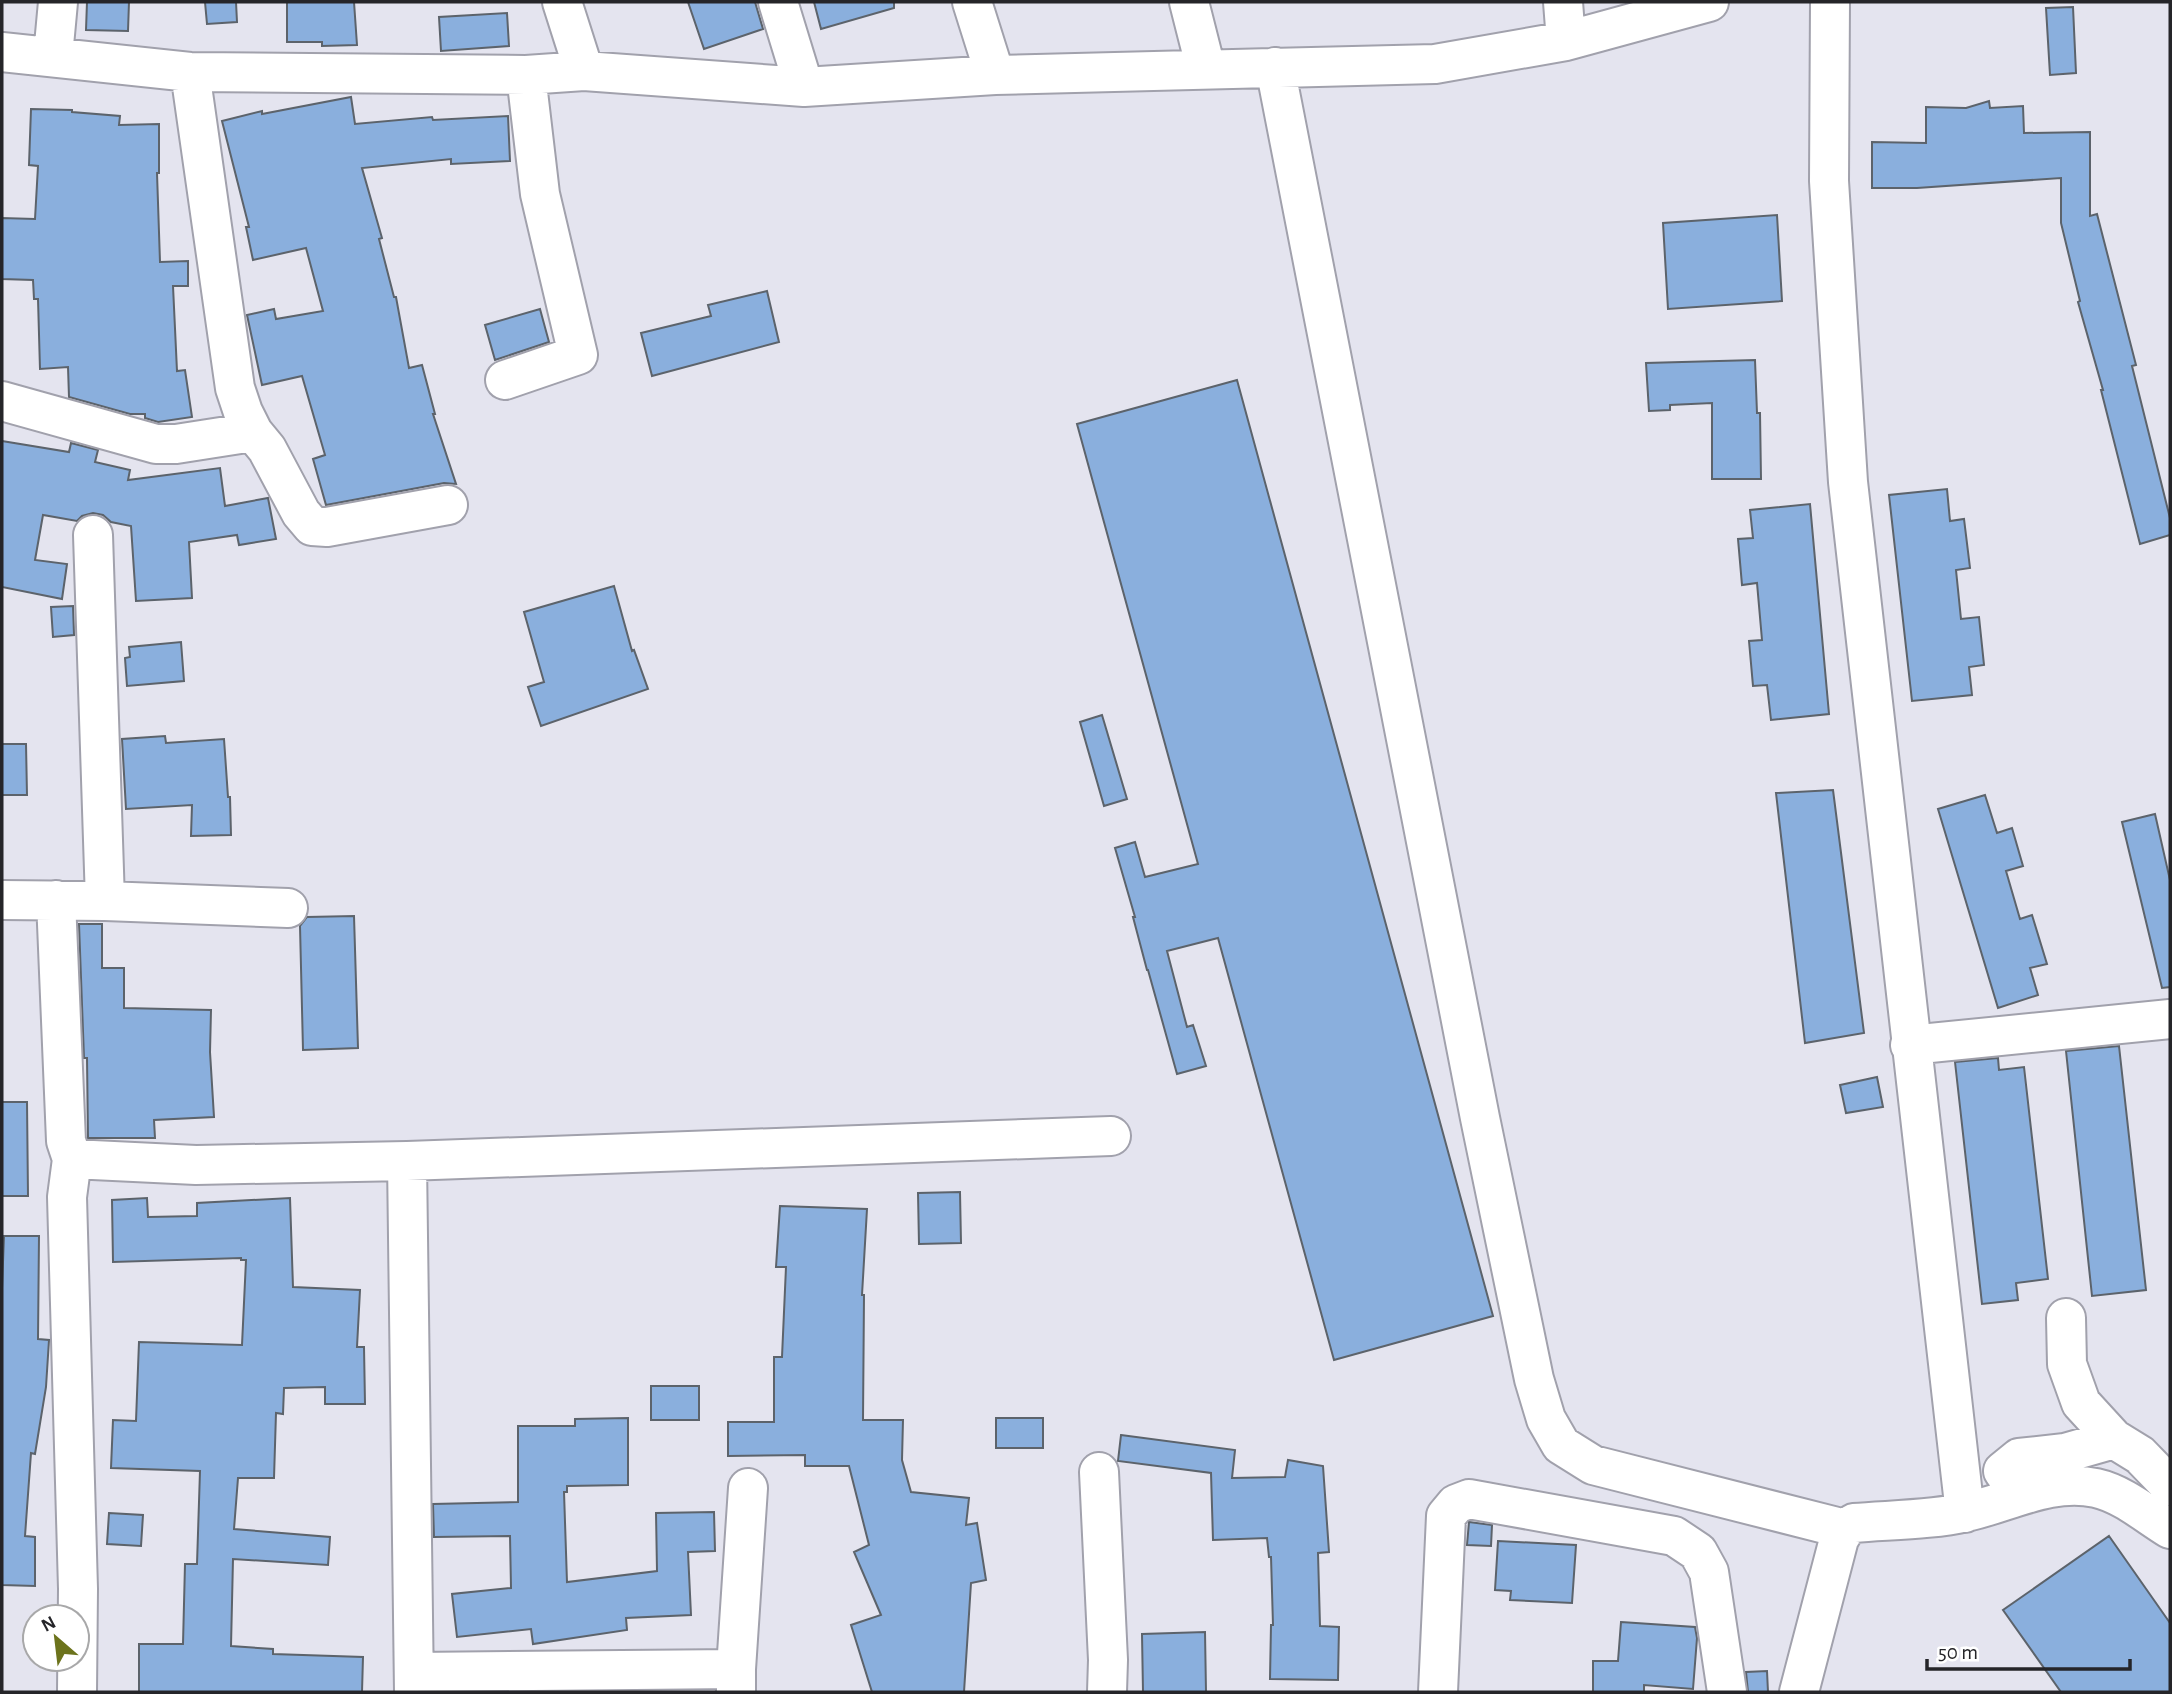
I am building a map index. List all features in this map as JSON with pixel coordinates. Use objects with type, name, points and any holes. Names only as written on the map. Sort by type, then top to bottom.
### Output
[{"type":"street","points":[[53,56],[58,2]]},
{"type":"street","points":[[562,2],[584,71]]},
{"type":"street","points":[[778,2],[804,87]]},
{"type":"street","points":[[972,2],[995,75]]},
{"type":"street","points":[[1189,2],[1206,69]]},
{"type":"street","points":[[1563,2],[1566,41]]},
{"type":"street","points":[[2,52],[190,72],[526,75],[584,71],[804,87],[995,75],[1435,64],[1566,41],[1709,2]]},
{"type":"street","points":[[1830,2],[1829,181],[1848,482],[1965,1513]]},
{"type":"street","points":[[1275,67],[1480,1118],[1534,1379],[1546,1419],[1561,1446],[1593,1465],[1844,1529]]},
{"type":"street","points":[[190,72],[235,388],[253,432],[267,449],[301,513],[312,526],[327,527],[448,505]]},
{"type":"street","points":[[505,380],[578,355],[540,194],[526,75]]},
{"type":"street","points":[[2,401],[156,444],[176,444],[253,432]]},
{"type":"street","points":[[93,535],[105,901]]},
{"type":"street","points":[[2,900],[288,908]]},
{"type":"street","points":[[56,900],[66,1141],[72,1159],[67,1197],[78,1589],[77,1692]]},
{"type":"street","points":[[1910,1045],[2170,1019]]},
{"type":"street","points":[[72,1159],[195,1165],[407,1161],[1111,1136]]},
{"type":"street","points":[[407,1161],[414,1682],[736,1681],[748,1488]]},
{"type":"street","points":[[2066,1318],[2067,1364],[2081,1403],[2114,1439],[2140,1455],[2170,1486]]},
{"type":"street","points":[[2020,1495],[2003,1471],[2019,1458],[2065,1452],[2114,1439]]},
{"type":"street","points":[[1099,1472],[1108,1660],[1107,1692]]},
{"type":"street","points":[[1799,1692],[1839,1539],[1844,1529],[1854,1523],[1965,1513],[2020,1495],[2067,1486],[2099,1488],[2130,1503],[2170,1529]]},
{"type":"street","points":[[1438,1692],[1446,1516],[1457,1504],[1469,1499],[1675,1536],[1698,1552],[1709,1572],[1727,1692]]},
{"type":"building","points":[[87,2],[129,2],[128,31],[86,30]]},
{"type":"building","points":[[205,2],[236,2],[237,22],[207,24]]},
{"type":"building","points":[[287,2],[354,2],[357,45],[322,46],[322,42],[287,42]]},
{"type":"building","points":[[688,2],[755,2],[763,29],[704,49]]},
{"type":"building","points":[[814,2],[894,2],[894,8],[821,29]]},
{"type":"building","points":[[2073,7],[2076,73],[2050,75],[2046,8]]},
{"type":"building","points":[[507,13],[509,46],[441,51],[439,17]]},
{"type":"building","points":[[351,97],[355,124],[432,117],[433,120],[508,116],[510,161],[451,164],[451,159],[362,168],[396,297],[409,368],[422,365],[433,414],[456,484],[444,483],[326,505],[313,459],[325,455],[302,376],[262,385],[247,315],[274,309],[276,319],[323,311],[306,248],[253,260],[246,227],[249,227],[222,121],[262,111],[262,114]]},
{"type":"building","points":[[1989,101],[1990,108],[2023,106],[2024,133],[2090,132],[2090,216],[2097,214],[2136,365],[2132,366],[2170,518],[2170,535],[2140,544],[2103,390],[2078,302],[2080,301],[2061,223],[2061,178],[1917,188],[1872,188],[1872,142],[1926,143],[1926,107],[1966,108]]},
{"type":"building","points":[[31,109],[72,110],[120,116],[119,125],[159,124],[157,173],[160,262],[188,261],[188,286],[173,286],[177,371],[185,370],[192,417],[158,422],[145,418],[145,414],[130,414],[69,397],[68,367],[40,369],[38,299],[34,299],[33,280],[2,279],[2,218],[35,219],[38,166],[29,165]]},
{"type":"building","points":[[1777,215],[1782,301],[1668,309],[1663,223]]},
{"type":"building","points":[[767,291],[779,342],[652,376],[641,333],[711,316],[708,305]]},
{"type":"building","points":[[540,309],[549,342],[495,360],[485,325]]},
{"type":"building","points":[[1755,360],[1757,413],[1760,413],[1761,479],[1712,479],[1712,403],[1670,405],[1670,410],[1649,411],[1646,363]]},
{"type":"building","points":[[1237,380],[1493,1316],[1334,1360],[1218,938],[1167,951],[1187,1027],[1193,1025],[1206,1066],[1177,1074],[1115,848],[1135,842],[1145,877],[1198,864],[1077,424]]},
{"type":"building","points":[[2,441],[69,452],[71,443],[98,450],[95,462],[130,470],[128,480],[220,468],[225,506],[268,498],[276,539],[239,545],[237,535],[189,542],[192,598],[136,601],[131,526],[111,522],[103,515],[93,513],[82,516],[77,521],[43,515],[35,560],[67,564],[62,599],[2,587]]},
{"type":"building","points":[[1947,489],[1950,521],[1964,519],[1970,568],[1956,570],[1961,619],[1979,617],[1984,665],[1969,667],[1972,695],[1912,701],[1889,495]]},
{"type":"building","points":[[1810,504],[1829,714],[1771,720],[1767,685],[1753,686],[1749,641],[1762,640],[1757,583],[1742,585],[1738,539],[1753,538],[1750,510]]},
{"type":"building","points":[[614,586],[632,651],[634,650],[648,689],[541,726],[528,687],[544,682],[524,612]]},
{"type":"building","points":[[73,606],[74,635],[53,637],[51,607]]},
{"type":"building","points":[[181,642],[184,681],[127,686],[125,658],[130,657],[129,647]]},
{"type":"building","points":[[1102,715],[1127,799],[1104,806],[1080,722]]},
{"type":"building","points":[[165,736],[166,743],[224,739],[231,835],[191,836],[192,805],[126,809],[122,739]]},
{"type":"building","points":[[2,744],[26,744],[27,795],[2,795]]},
{"type":"building","points":[[1833,790],[1864,1033],[1805,1043],[1776,793]]},
{"type":"building","points":[[1985,795],[1997,833],[2012,828],[2023,866],[2006,871],[2020,919],[2032,915],[2047,964],[2030,968],[2038,995],[1998,1008],[1938,809]]},
{"type":"building","points":[[2155,814],[2170,880],[2170,987],[2162,988],[2122,822]]},
{"type":"building","points":[[354,916],[358,1048],[303,1050],[300,926],[307,917]]},
{"type":"building","points":[[79,924],[102,924],[102,968],[124,968],[124,1008],[211,1010],[210,1052],[214,1117],[154,1120],[155,1138],[88,1138],[87,1058],[84,1058]]},
{"type":"building","points":[[2119,1046],[2146,1290],[2092,1296],[2066,1051]]},
{"type":"building","points":[[1998,1058],[1999,1070],[2024,1067],[2048,1279],[2016,1283],[2018,1300],[1982,1304],[1955,1062]]},
{"type":"building","points":[[1877,1077],[1883,1107],[1846,1113],[1840,1085]]},
{"type":"building","points":[[2,1102],[27,1102],[28,1196],[2,1196]]},
{"type":"building","points":[[960,1192],[961,1243],[919,1244],[918,1193]]},
{"type":"building","points":[[147,1198],[148,1217],[197,1216],[197,1203],[290,1198],[293,1287],[360,1290],[357,1347],[364,1347],[365,1404],[325,1404],[325,1387],[284,1388],[283,1414],[276,1413],[274,1478],[238,1478],[234,1529],[330,1537],[328,1565],[233,1559],[231,1646],[273,1649],[273,1654],[363,1657],[362,1692],[139,1692],[139,1644],[183,1644],[185,1564],[197,1564],[200,1471],[111,1468],[113,1420],[136,1421],[139,1342],[242,1345],[246,1260],[113,1262],[112,1200]]},
{"type":"building","points":[[780,1206],[867,1209],[862,1295],[863,1420],[903,1420],[902,1460],[911,1492],[969,1498],[966,1525],[977,1523],[986,1580],[971,1583],[964,1692],[872,1692],[851,1625],[881,1615],[854,1552],[869,1545],[849,1466],[805,1466],[805,1455],[728,1456],[728,1422],[774,1422],[774,1357],[782,1357],[786,1267],[776,1267]]},
{"type":"building","points":[[4,1236],[39,1236],[38,1339],[49,1340],[46,1387],[35,1454],[31,1453],[25,1536],[35,1537],[35,1586],[2,1585]]},
{"type":"building","points":[[651,1386],[699,1386],[699,1420],[651,1420]]},
{"type":"building","points":[[628,1418],[628,1485],[567,1486],[567,1492],[564,1492],[567,1582],[657,1571],[656,1513],[714,1512],[715,1551],[688,1552],[691,1615],[626,1618],[627,1630],[533,1644],[531,1629],[457,1637],[452,1594],[511,1588],[510,1536],[434,1537],[433,1504],[518,1502],[518,1426],[575,1426],[575,1419]]},
{"type":"building","points":[[996,1418],[1043,1418],[1043,1448],[996,1448]]},
{"type":"building","points":[[1121,1435],[1235,1450],[1232,1478],[1285,1477],[1288,1460],[1323,1466],[1329,1552],[1318,1553],[1320,1626],[1339,1627],[1338,1680],[1270,1679],[1273,1625],[1271,1557],[1267,1538],[1213,1540],[1211,1473],[1118,1461]]},
{"type":"building","points":[[109,1513],[143,1515],[141,1546],[107,1544]]},
{"type":"building","points":[[1469,1522],[1492,1525],[1491,1546],[1467,1545]]},
{"type":"building","points":[[2109,1536],[2170,1623],[2170,1692],[2061,1692],[2003,1610]]},
{"type":"building","points":[[1498,1541],[1576,1545],[1572,1603],[1510,1600],[1511,1591],[1495,1590]]},
{"type":"building","points":[[1621,1622],[1695,1627],[1697,1638],[1693,1689],[1644,1685],[1644,1692],[1593,1692],[1593,1661],[1618,1661]]},
{"type":"building","points":[[1205,1632],[1206,1692],[1143,1692],[1142,1634]]},
{"type":"building","points":[[1767,1671],[1768,1692],[1748,1692],[1746,1672]]}]
